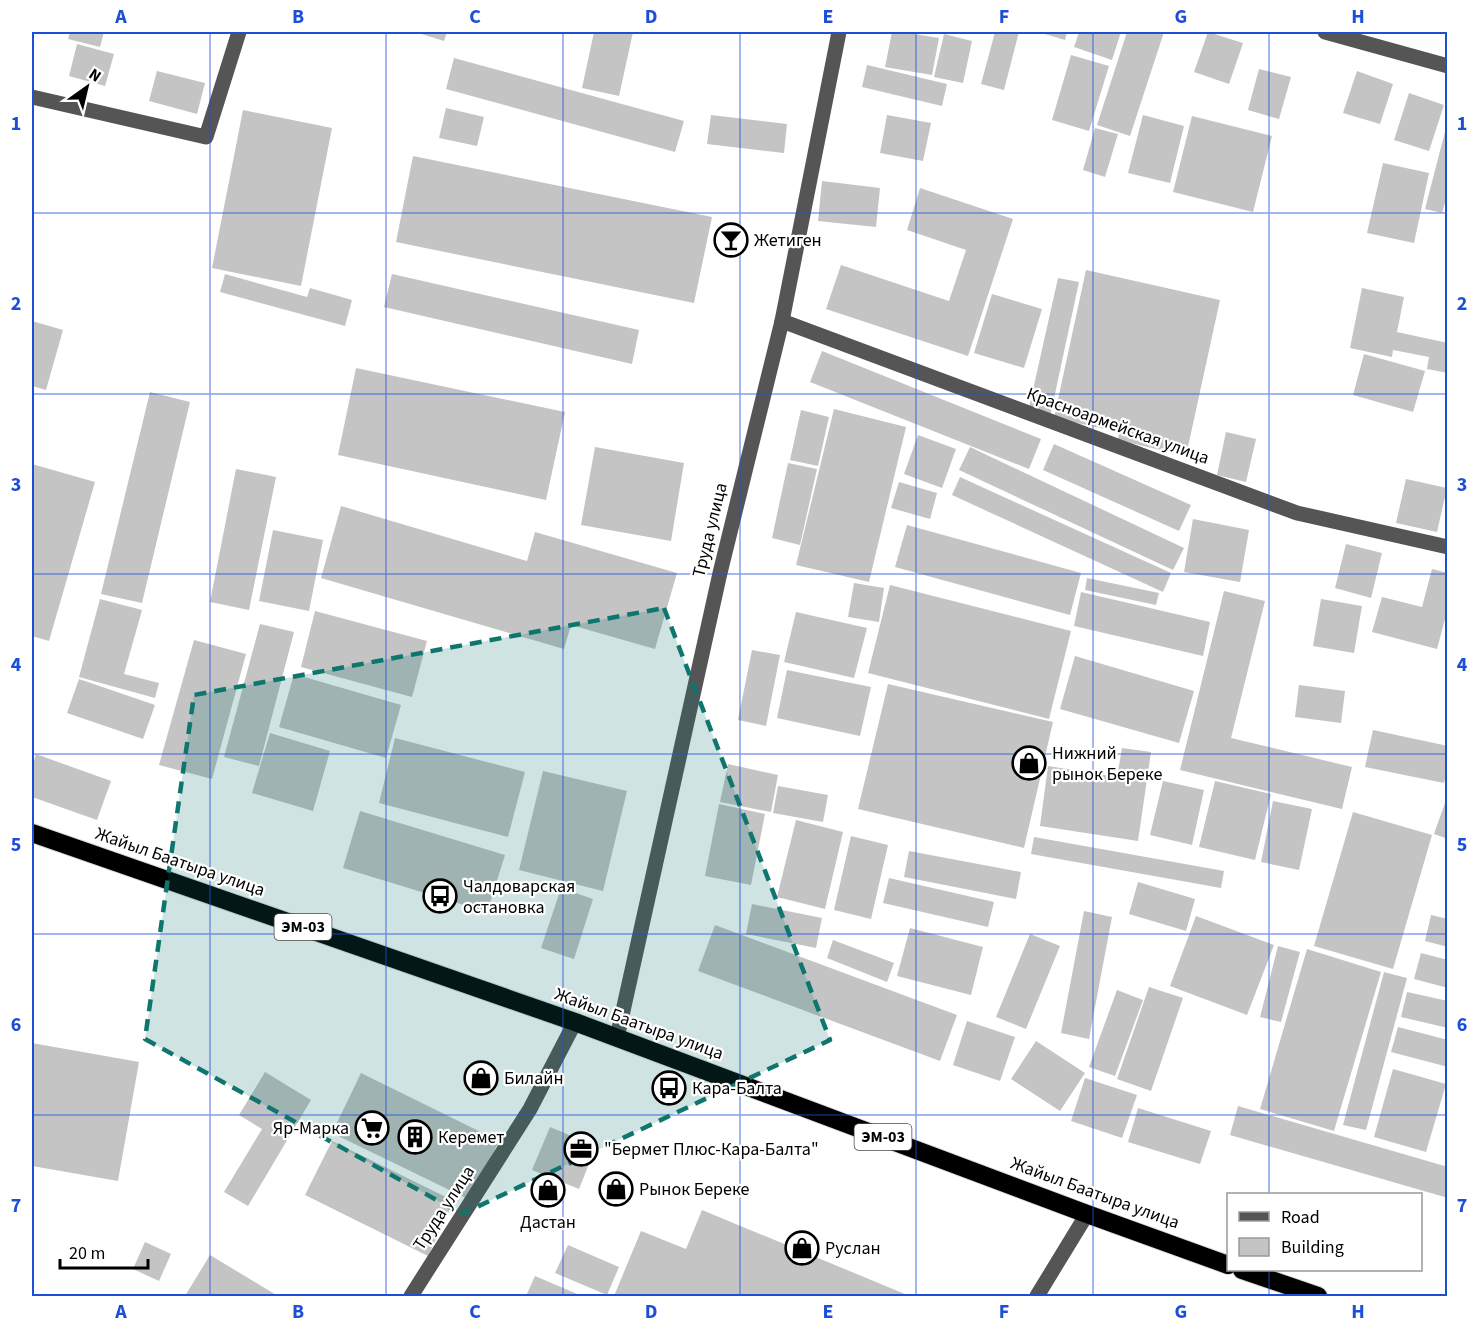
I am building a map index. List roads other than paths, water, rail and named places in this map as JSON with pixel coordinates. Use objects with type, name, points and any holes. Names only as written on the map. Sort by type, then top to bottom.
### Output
[{"type":"highway","name":"Жайыл Баатыра улица","points":[[32,833],[575,1022],[1227,1265]]},
{"type":"highway","points":[[1248,1271],[1318,1296]]},
{"type":"street","points":[[32,97],[206,137],[239,32]]},
{"type":"street","name":"Труда улица","points":[[617,1038],[720,573],[782,321],[839,32]]},
{"type":"street","points":[[1325,32],[1448,66]]},
{"type":"street","name":"Красноармейская улица","points":[[782,321],[1297,513],[1448,547]]},
{"type":"street","name":"Труда улица","points":[[411,1296],[531,1109],[575,1022]]},
{"type":"street","points":[[1039,1293],[1087,1214]]},
{"type":"place","name":"Жетиген","points":[[731,240]]},
{"type":"place","name":"Нижний рынок Береке","points":[[1029,763]]},
{"type":"place","name":"Чалдоварская остановка","points":[[440,896]]},
{"type":"place","name":"Билайн","points":[[481,1078]]},
{"type":"place","name":"Кара-Балта","points":[[669,1088]]},
{"type":"place","name":"Яр-Марка","points":[[372,1128]]},
{"type":"place","name":"Керемет","points":[[415,1137]]},
{"type":"place","name":"\"Бермет Плюс-Кара-Балта\"","points":[[581,1149]]},
{"type":"place","name":"Рынок Береке","points":[[616,1189]]},
{"type":"place","name":"Дастан","points":[[548,1190]]},
{"type":"place","name":"Руслан","points":[[802,1248]]}]
